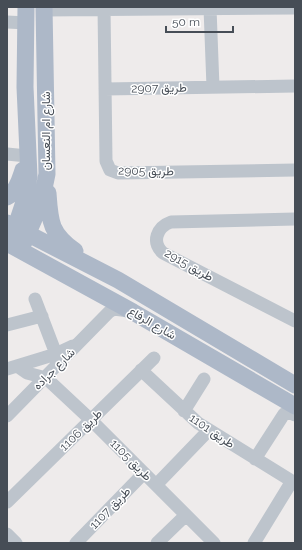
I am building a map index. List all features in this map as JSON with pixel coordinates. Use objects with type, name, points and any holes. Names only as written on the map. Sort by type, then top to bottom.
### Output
[{"type":"main road","name":"شارع ام النعسان","points":[[17,228],[41,203],[47,174],[44,8]]},
{"type":"main road","name":"شارع ام النعسان","points":[[12,246],[26,192],[28,176],[26,15]]},
{"type":"main road","points":[[7,197],[18,185],[27,156]]},
{"type":"main road","points":[[47,174],[50,220],[53,230],[60,239],[73,250],[118,280]]},
{"type":"main road","name":"شارع الرفاع","points":[[17,228],[118,280],[295,385]]},
{"type":"main road","name":"شارع الرفاع","points":[[12,246],[91,288],[295,406]]},
{"type":"street","points":[[44,8],[295,8]]},
{"type":"street","name":"طريق 2905","points":[[104,8],[106,161],[108,168],[114,172],[295,170]]},
{"type":"street","points":[[210,8],[213,87]]},
{"type":"street","points":[[7,22],[26,15]]},
{"type":"street","name":"طريق 2907","points":[[105,89],[295,86]]},
{"type":"street","points":[[7,154],[27,156]]},
{"type":"street","name":"طريق 2915","points":[[295,219],[171,222],[160,229],[156,241],[158,248],[163,253],[295,321]]},
{"type":"street","points":[[91,288],[102,301],[103,314],[100,321]]},
{"type":"street","points":[[35,299],[56,354]]},
{"type":"street","name":"شارع جراده","points":[[7,416],[46,378],[100,321],[114,309],[133,312]]},
{"type":"street","points":[[7,325],[42,316]]},
{"type":"street","points":[[12,367],[56,354],[80,343]]},
{"type":"street","name":"طريق 1106","points":[[7,502],[154,358]]},
{"type":"street","points":[[12,367],[46,378]]},
{"type":"street","name":"طريق 1101","points":[[141,370],[184,411],[209,430],[293,482],[254,543]]},
{"type":"street","name":"طريق 1105","points":[[46,378],[91,420],[214,543]]},
{"type":"street","points":[[184,411],[204,379]]},
{"type":"street","points":[[255,459],[284,414],[290,413],[295,415]]},
{"type":"street","points":[[156,485],[209,430]]},
{"type":"street","name":"طريق 1107","points":[[76,543],[144,473]]},
{"type":"street","points":[[157,543],[186,515]]},
{"type":"street","points":[[7,534],[16,543]]}]
